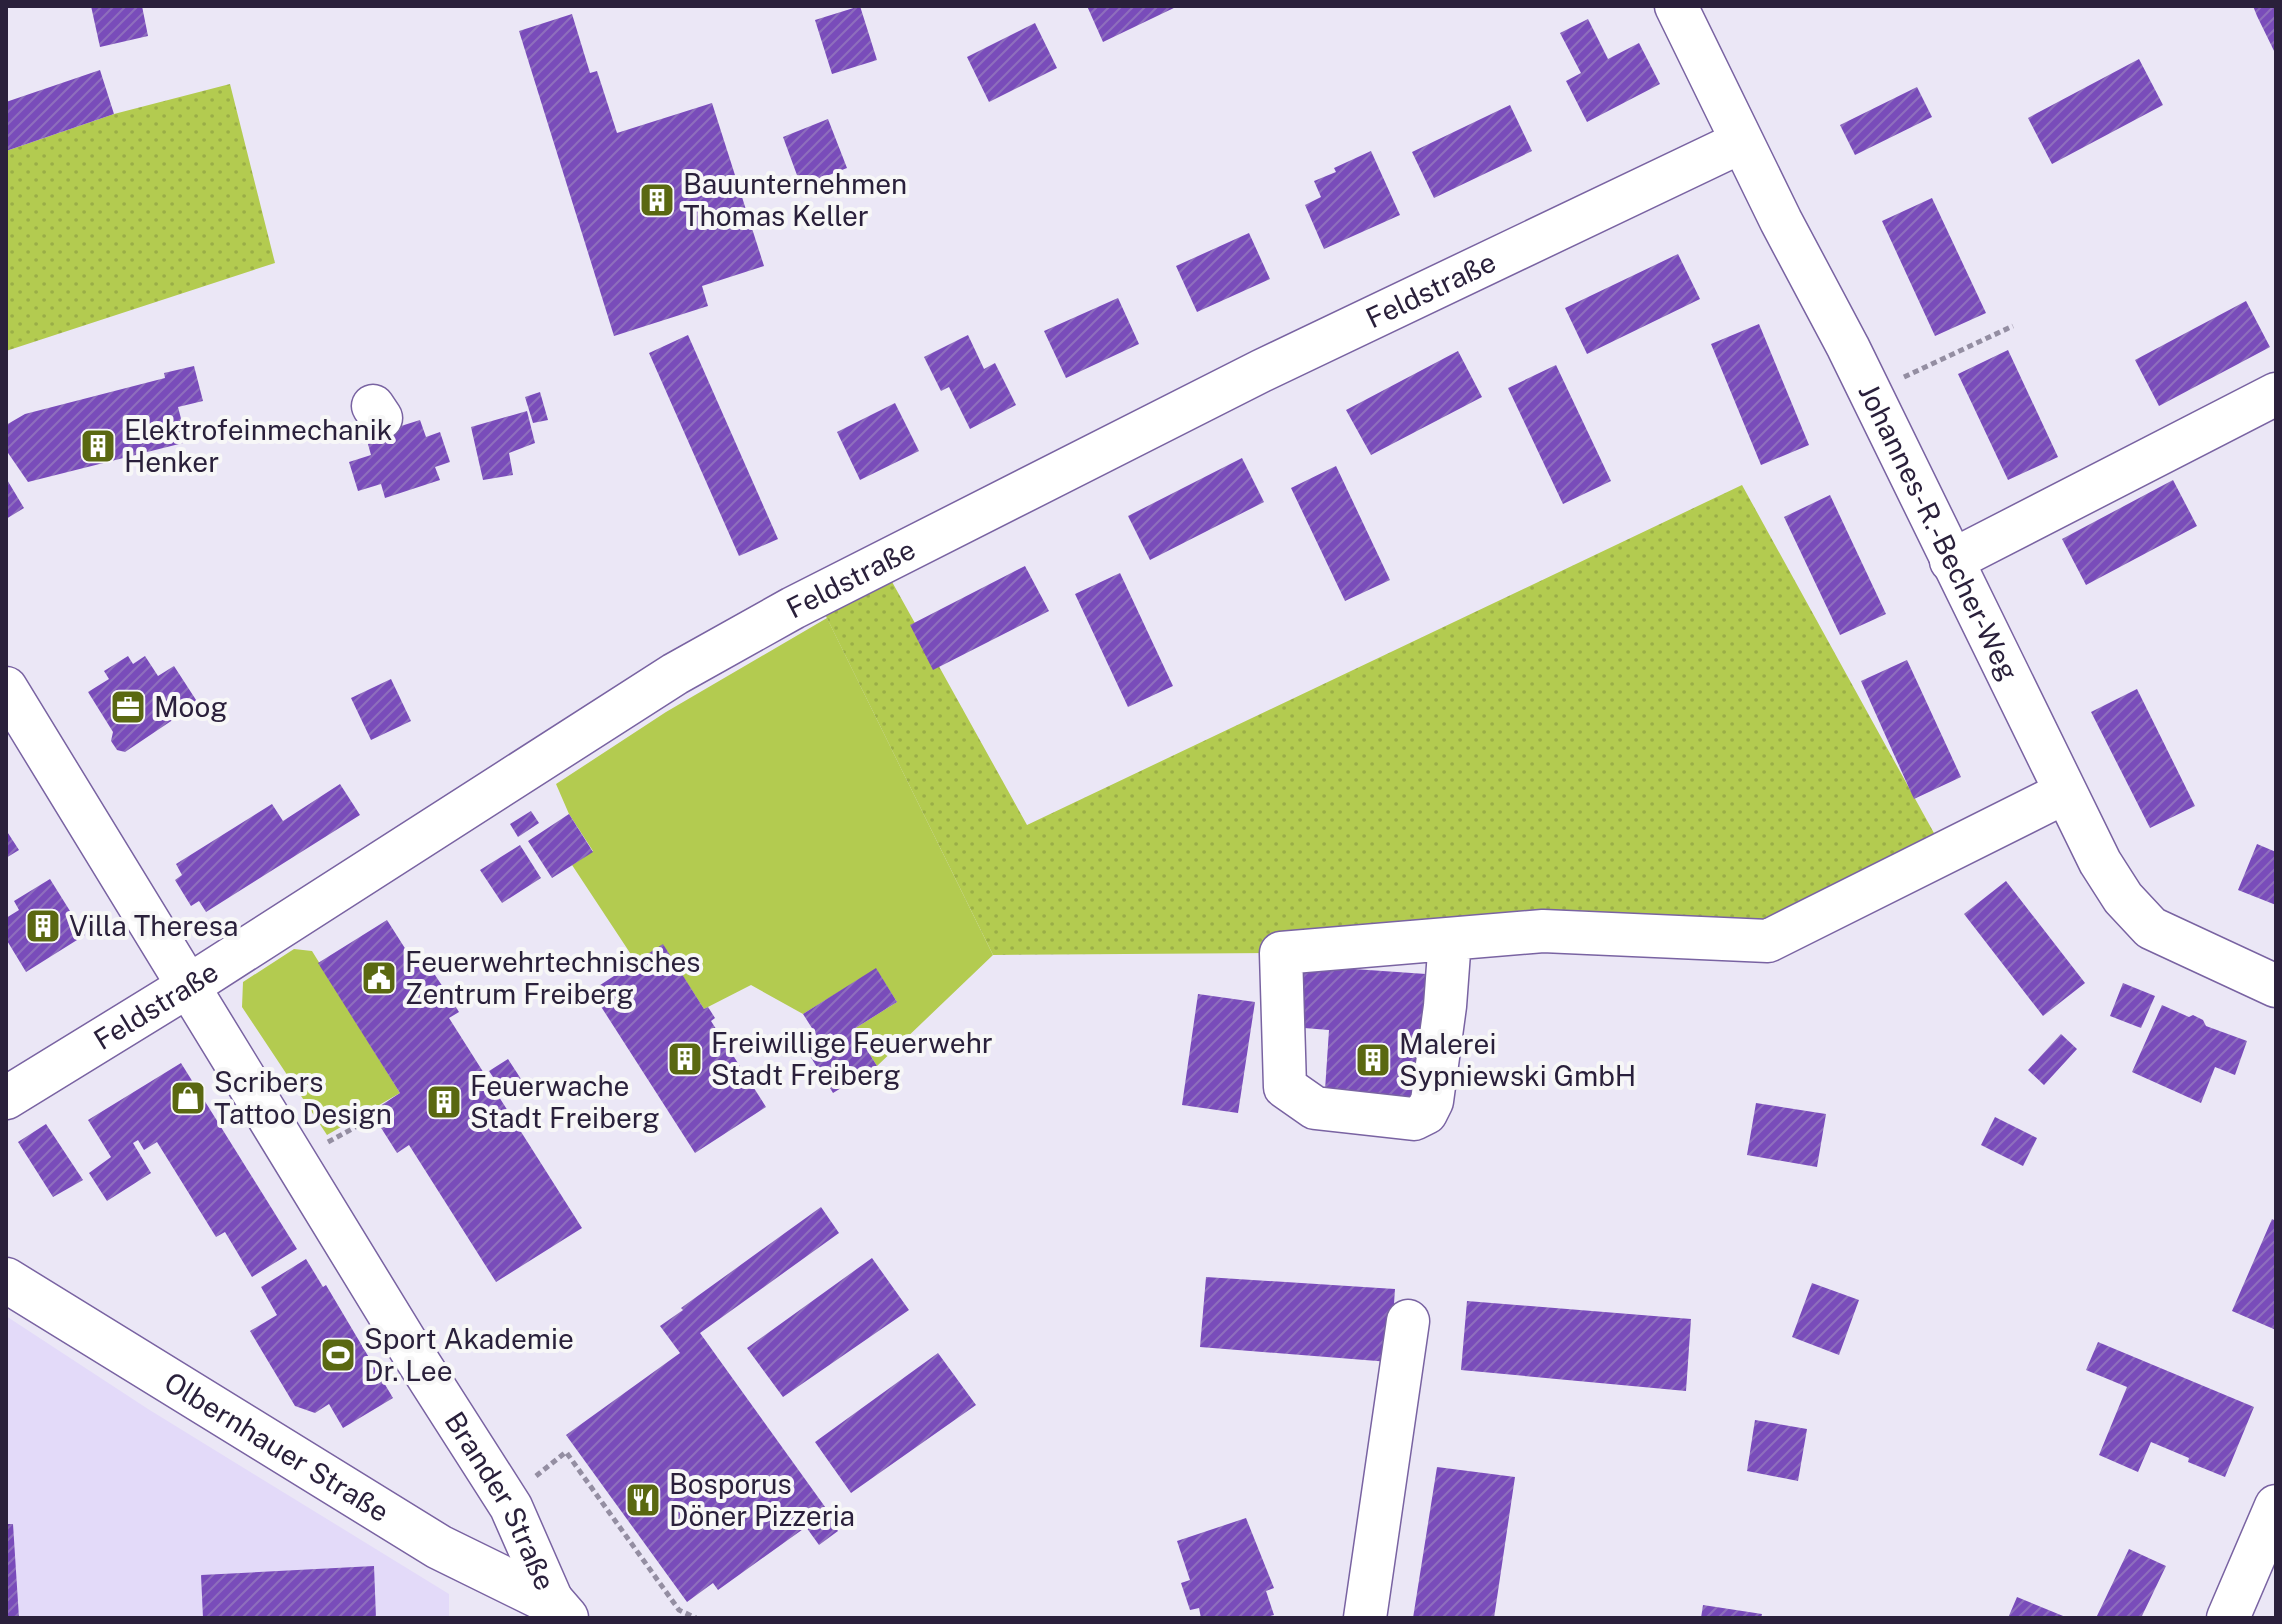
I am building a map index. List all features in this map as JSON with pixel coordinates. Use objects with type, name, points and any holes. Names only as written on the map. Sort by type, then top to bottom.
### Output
[{"type":"main road","name":"Olbernhauer Straße","points":[[6,1280],[439,1547],[560,1611]]},
{"type":"street","name":"Johannes-R.-Becher-Weg","points":[[1676,6],[1741,142],[1871,393],[2100,862],[2123,898],[2151,928],[2276,986]]},
{"type":"street","name":"Feldstraße","points":[[6,1098],[190,985],[675,674],[793,608],[1261,371],[1741,142]]},
{"type":"street","points":[[1951,561],[2276,394]]},
{"type":"street","name":"Brander Straße","points":[[6,688],[412,1352],[511,1507],[560,1611]]},
{"type":"street","points":[[1450,939],[1445,1006],[1432,1101],[1426,1113],[1414,1119],[1315,1108],[1285,1087],[1281,953],[1543,931],[1768,941],[2064,793]]},
{"type":"street","points":[[1365,1618],[1408,1321]]},
{"type":"street","points":[[2228,1618],[2276,1506]]},
{"type":"path","points":[[1871,393],[2013,326]]},
{"type":"path","points":[[361,1124],[374,1117]]},
{"type":"path","points":[[544,1470],[566,1452],[679,1610],[696,1618]]},
{"type":"shaded area","points":[[6,1316],[148,1409],[449,1594],[449,1618],[6,1618]]},
{"type":"green space","points":[[230,84],[275,263],[6,351],[6,151],[114,114]]},
{"type":"green space","points":[[1742,485],[1945,853],[1768,941],[1281,953],[993,955],[816,596],[881,562],[1027,825]]},
{"type":"green space","points":[[827,618],[993,955],[877,1066],[854,1029],[897,1002],[876,969],[803,1014],[751,985],[704,1009],[663,945],[636,962],[572,865],[593,851],[569,814],[556,784],[666,712]]},
{"type":"green space","points":[[294,949],[312,951],[400,1093],[327,1135],[242,1007],[243,982]]},
{"type":"building","points":[[91,6],[142,6],[148,36],[100,47]]},
{"type":"building","points":[[860,6],[877,60],[832,74],[815,20]]},
{"type":"building","points":[[1087,6],[1178,6],[1103,42]]},
{"type":"building","points":[[2253,6],[2276,6],[2276,55],[2257,16]]},
{"type":"building","name":"Bauunternehmen Thomas Keller","points":[[572,14],[590,73],[597,71],[617,133],[712,103],[764,266],[702,286],[708,306],[614,336],[519,31]]},
{"type":"building","points":[[1588,19],[1608,59],[1639,43],[1660,84],[1587,122],[1566,81],[1581,73],[1560,33]]},
{"type":"building","points":[[1035,23],[1057,68],[989,102],[967,57]]},
{"type":"building","points":[[2139,59],[2163,105],[2052,164],[2028,118]]},
{"type":"building","points":[[100,70],[114,114],[6,151],[6,102]]},
{"type":"building","points":[[1917,87],[1932,117],[1855,155],[1840,125]]},
{"type":"building","points":[[1510,105],[1532,151],[1434,198],[1412,152]]},
{"type":"building","points":[[828,119],[847,168],[801,186],[783,137]]},
{"type":"building","points":[[1371,151],[1400,215],[1324,249],[1305,205],[1321,197],[1314,181]]},
{"type":"building","points":[[1932,198],[1986,313],[1935,336],[1882,221]]},
{"type":"building","points":[[1249,233],[1270,279],[1197,312],[1176,266]]},
{"type":"building","points":[[1678,254],[1700,299],[1587,354],[1565,308]]},
{"type":"building","points":[[1118,298],[1139,344],[1066,378],[1044,331]]},
{"type":"building","points":[[2246,301],[2270,347],[2159,406],[2135,360]]},
{"type":"building","points":[[1759,324],[1809,445],[1761,465],[1711,344]]},
{"type":"building","points":[[688,335],[778,539],[739,556],[649,353]]},
{"type":"building","points":[[968,335],[984,369],[995,363],[1016,405],[970,429],[949,387],[941,391],[924,357]]},
{"type":"building","points":[[2008,350],[2058,457],[2008,480],[1958,374]]},
{"type":"building","points":[[1458,351],[1482,397],[1371,455],[1346,410]]},
{"type":"building","points":[[1556,365],[1611,481],[1563,504],[1508,388]]},
{"type":"building","points":[[194,366],[203,401],[178,407],[187,442],[28,482],[6,450],[6,425],[25,414],[165,378],[164,373]]},
{"type":"building","points":[[540,392],[548,420],[533,423],[525,397]]},
{"type":"building","points":[[895,403],[919,451],[860,480],[837,432]]},
{"type":"building","points":[[527,411],[535,443],[509,453],[513,475],[483,480],[471,427]]},
{"type":"building","points":[[420,420],[426,437],[440,432],[450,462],[435,467],[440,480],[385,498],[381,484],[358,491],[349,462],[371,455],[366,437]]},
{"type":"building","points":[[1242,458],[1264,502],[1150,560],[1128,516]]},
{"type":"building","points":[[1336,466],[1390,580],[1345,601],[1291,488]]},
{"type":"building","points":[[6,478],[24,508],[6,519]]},
{"type":"building","points":[[2173,480],[2197,526],[2086,585],[2062,539]]},
{"type":"building","points":[[1830,495],[1886,614],[1840,635],[1784,517]]},
{"type":"building","points":[[1025,566],[1049,611],[933,670],[910,625]]},
{"type":"building","points":[[1120,573],[1173,686],[1128,707],[1075,594]]},
{"type":"building","points":[[128,656],[133,664],[145,656],[158,676],[174,666],[198,703],[125,752],[117,750],[111,741],[113,732],[88,692],[109,679],[104,671]]},
{"type":"building","points":[[1907,660],[1961,777],[1914,799],[1861,681]]},
{"type":"building","points":[[391,679],[411,721],[371,740],[351,698]]},
{"type":"building","points":[[2137,689],[2195,806],[2150,828],[2091,712]]},
{"type":"building","points":[[340,784],[360,815],[206,912],[199,901],[191,906],[175,880],[182,875],[176,864],[272,804],[283,821]]},
{"type":"building","points":[[531,811],[539,823],[518,837],[510,824]]},
{"type":"building","points":[[569,814],[593,852],[552,878],[528,841]]},
{"type":"building","points":[[6,830],[19,850],[6,858]]},
{"type":"building","points":[[2257,844],[2276,852],[2276,905],[2238,890]]},
{"type":"building","points":[[520,845],[541,878],[502,903],[480,870]]},
{"type":"building","name":"Villa Theresa","points":[[50,879],[85,935],[26,972],[6,939],[6,918],[19,910],[14,901]]},
{"type":"building","points":[[2006,881],[2085,983],[2043,1016],[1964,914]]},
{"type":"building","name":"Feuerwache Stadt Freiberg","points":[[387,920],[415,964],[423,957],[447,993],[459,1012],[449,1018],[582,1228],[496,1282],[409,1145],[397,1153],[371,1112],[400,1093],[318,963]]},
{"type":"building","name":"Freiwillige Feuerwehr Stadt Freiberg","points":[[663,944],[704,1009],[708,1007],[715,1018],[711,1021],[766,1107],[695,1153],[591,991]]},
{"type":"building","name":"Malerei Sypniewski GmbH","points":[[1296,965],[1426,974],[1418,1097],[1325,1090],[1329,1030],[1292,1027]]},
{"type":"building","points":[[876,968],[897,1002],[854,1029],[877,1066],[833,1093],[810,1056],[824,1047],[803,1014]]},
{"type":"building","points":[[2123,983],[2155,996],[2141,1028],[2110,1016]]},
{"type":"building","points":[[1198,994],[1255,1002],[1238,1113],[1182,1105]]},
{"type":"building","points":[[2162,1005],[2189,1017],[2193,1015],[2203,1020],[2206,1026],[2247,1041],[2235,1075],[2215,1067],[2201,1103],[2132,1072]]},
{"type":"building","points":[[2061,1034],[2077,1049],[2044,1085],[2028,1070]]},
{"type":"building","points":[[508,1059],[521,1079],[503,1092],[489,1071]]},
{"type":"building","points":[[181,1063],[297,1249],[252,1277],[225,1232],[216,1237],[157,1142],[144,1150],[138,1140],[133,1143],[151,1173],[107,1201],[89,1173],[111,1157],[88,1120]]},
{"type":"building","points":[[1756,1103],[1826,1114],[1817,1167],[1747,1155]]},
{"type":"building","points":[[1995,1117],[2037,1138],[2023,1166],[1981,1145]]},
{"type":"building","points":[[46,1124],[83,1180],[53,1197],[18,1142]]},
{"type":"building","points":[[821,1207],[839,1233],[700,1333],[828,1511],[826,1513],[838,1531],[819,1545],[806,1527],[718,1590],[713,1583],[687,1602],[566,1435],[680,1353],[660,1326]]},
{"type":"building","points":[[2272,1219],[2276,1221],[2276,1330],[2232,1311]]},
{"type":"building","points":[[872,1258],[909,1310],[783,1397],[747,1348]]},
{"type":"building","points":[[306,1259],[323,1287],[326,1285],[393,1398],[343,1428],[329,1404],[315,1413],[295,1406],[250,1331],[277,1315],[261,1287]]},
{"type":"building","points":[[1206,1277],[1395,1289],[1390,1362],[1200,1347]]},
{"type":"building","points":[[1812,1283],[1859,1300],[1839,1355],[1792,1337]]},
{"type":"building","points":[[1467,1301],[1691,1319],[1686,1391],[1461,1370]]},
{"type":"building","points":[[2098,1342],[2254,1407],[2225,1477],[2151,1442],[2138,1472],[2099,1455],[2127,1387],[2086,1370]]},
{"type":"building","points":[[938,1353],[976,1405],[851,1493],[815,1442]]},
{"type":"building","points":[[1755,1420],[1807,1429],[1798,1481],[1747,1471]]},
{"type":"building","points":[[1437,1467],[1515,1477],[1494,1618],[1413,1618]]},
{"type":"building","points":[[1246,1518],[1274,1588],[1266,1591],[1274,1615],[1263,1618],[1201,1618],[1199,1608],[1190,1610],[1181,1583],[1190,1580],[1177,1541]]},
{"type":"building","points":[[6,1524],[13,1524],[19,1618],[6,1618]]},
{"type":"building","points":[[2129,1549],[2166,1566],[2141,1618],[2096,1618]]},
{"type":"building","points":[[374,1566],[376,1618],[203,1618],[201,1575]]},
{"type":"building","points":[[2017,1597],[2068,1618],[2008,1618]]},
{"type":"building","points":[[1703,1605],[1762,1614],[1761,1618],[1701,1618]]},
{"type":"place","name":"Bauunternehmen Thomas Keller","points":[[657,200]]},
{"type":"place","name":"Elektrofeinmechanik Henker","points":[[98,446]]},
{"type":"place","name":"Moog","points":[[128,707]]},
{"type":"place","name":"Villa Theresa","points":[[43,926]]},
{"type":"place","name":"Feuerwehrtechnisches Zentrum Freiberg","points":[[379,978]]},
{"type":"place","name":"Freiwillige Feuerwehr Stadt Freiberg","points":[[685,1059]]},
{"type":"place","name":"Malerei Sypniewski GmbH","points":[[1373,1060]]},
{"type":"place","name":"Scribers Tattoo Design","points":[[188,1098]]},
{"type":"place","name":"Feuerwache Stadt Freiberg","points":[[444,1102]]},
{"type":"place","name":"Sport Akademie Dr. Lee","points":[[338,1355]]},
{"type":"place","name":"Bosporus Döner Pizzeria","points":[[643,1500]]}]
